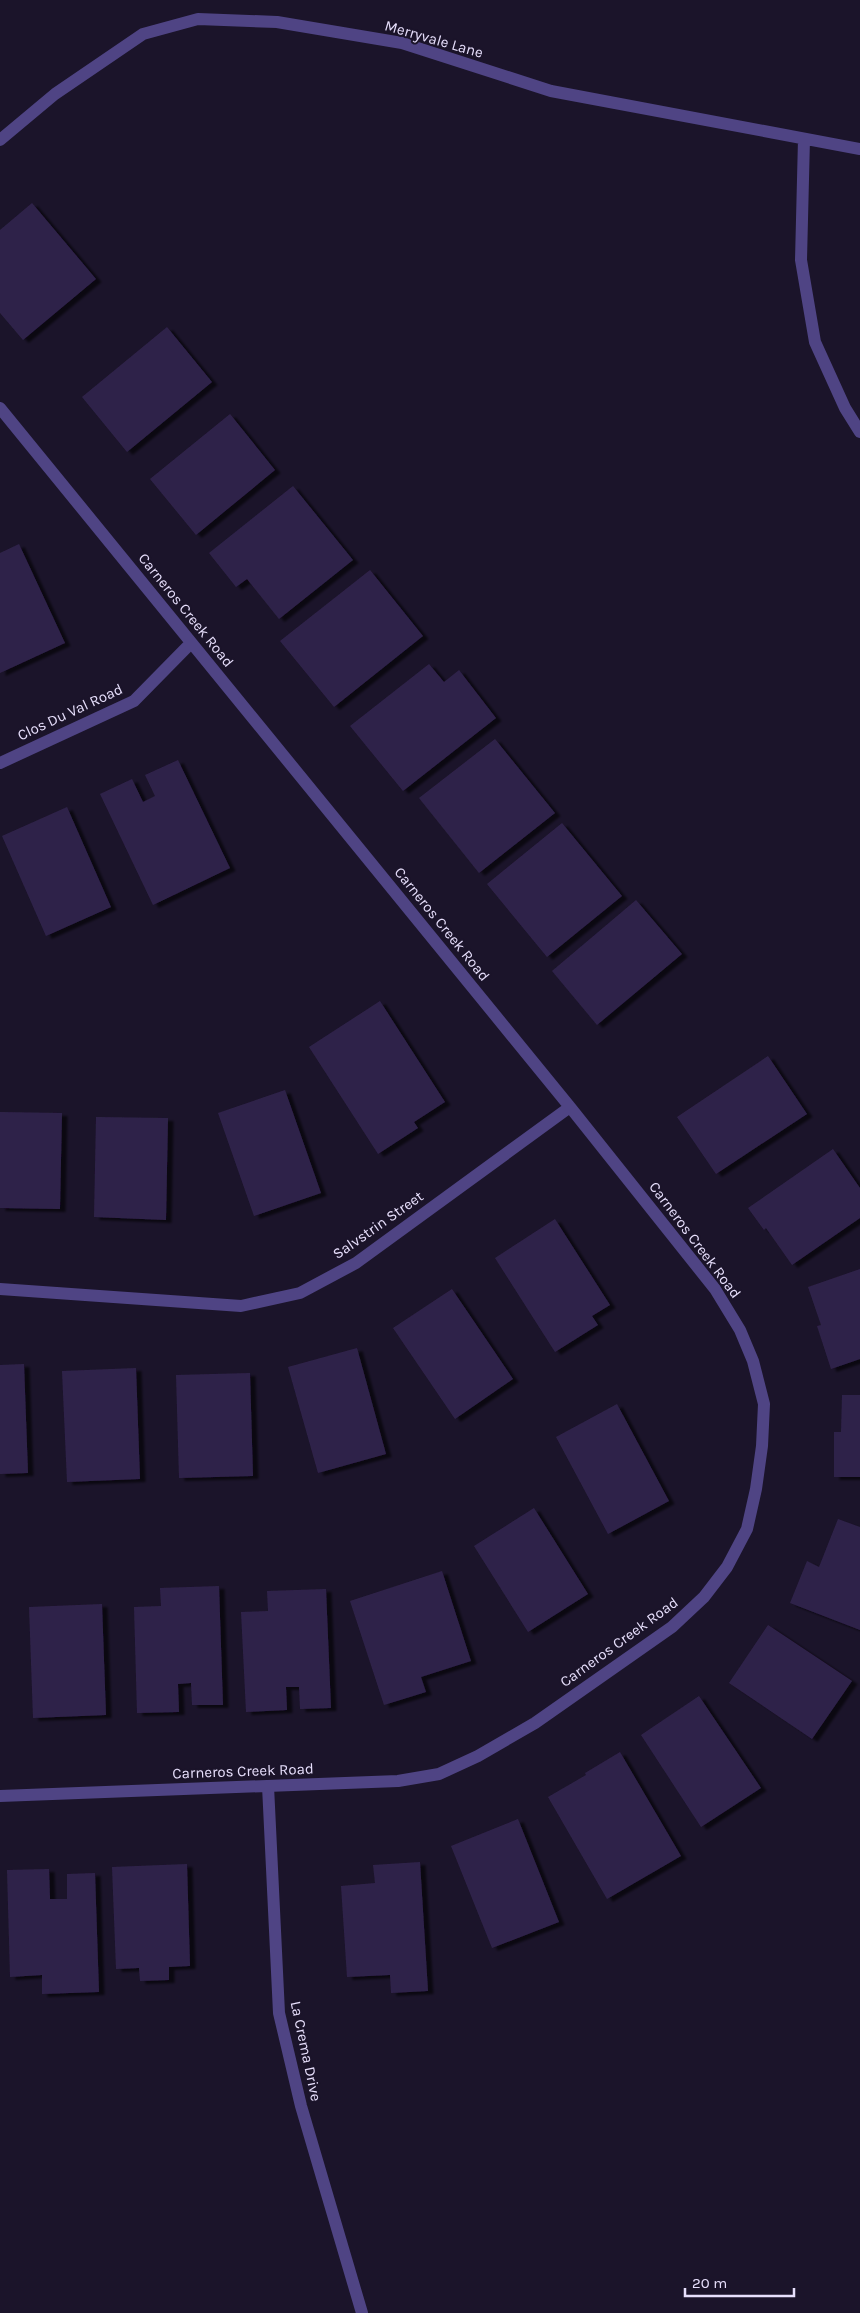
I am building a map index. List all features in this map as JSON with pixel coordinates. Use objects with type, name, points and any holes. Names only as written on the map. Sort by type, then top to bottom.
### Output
[{"type":"street","name":"Merryvale Lane","points":[[0,140],[55,94],[143,34],[198,19],[277,22],[402,43],[550,91],[860,149]]},
{"type":"street","points":[[804,139],[801,260],[815,342],[845,408],[860,432]]},
{"type":"street","name":"Carneros Creek Road","points":[[0,408],[570,1107],[715,1289],[740,1330],[753,1361],[764,1404],[762,1446],[756,1489],[747,1529],[727,1567],[704,1597],[672,1627],[534,1723],[478,1756],[438,1774],[398,1781],[0,1796]]},
{"type":"street","name":"Clos Du Val Road","points":[[0,763],[134,701],[191,643]]},
{"type":"street","name":"Salvstrin Street","points":[[0,1289],[241,1306],[300,1292],[356,1263],[570,1107]]},
{"type":"street","name":"La Crema Drive","points":[[268,1786],[279,2013],[300,2106],[362,2313]]},
{"type":"building","points":[[32,203],[96,279],[23,340],[0,313],[0,230]]},
{"type":"building","points":[[167,327],[212,382],[127,452],[82,397]]},
{"type":"building","points":[[230,414],[275,470],[196,535],[150,479]]},
{"type":"building","points":[[293,486],[353,560],[279,619],[247,579],[236,587],[209,553]]},
{"type":"building","points":[[19,544],[65,643],[0,673],[0,553]]},
{"type":"building","points":[[370,570],[423,636],[334,707],[280,641]]},
{"type":"building","points":[[429,664],[444,682],[459,670],[496,718],[403,791],[350,726]]},
{"type":"building","points":[[495,739],[555,813],[479,873],[419,798]]},
{"type":"building","points":[[178,760],[230,868],[153,905],[100,794],[132,779],[143,802],[155,796],[145,775]]},
{"type":"building","points":[[67,807],[111,907],[46,936],[2,836]]},
{"type":"building","points":[[562,823],[622,896],[547,957],[487,884]]},
{"type":"building","points":[[636,900],[682,954],[597,1025],[552,971]]},
{"type":"building","points":[[380,1001],[445,1102],[414,1122],[418,1128],[378,1154],[309,1047]]},
{"type":"building","points":[[768,1056],[807,1114],[716,1174],[677,1117]]},
{"type":"building","points":[[285,1090],[321,1193],[254,1216],[218,1113]]},
{"type":"building","points":[[0,1112],[62,1113],[60,1209],[0,1208]]},
{"type":"building","points":[[96,1117],[168,1118],[166,1220],[94,1217]]},
{"type":"building","points":[[833,1149],[860,1188],[860,1218],[792,1265],[766,1228],[764,1230],[748,1208]]},
{"type":"building","points":[[555,1219],[610,1305],[592,1316],[598,1325],[555,1352],[495,1258]]},
{"type":"building","points":[[860,1269],[860,1359],[831,1369],[817,1326],[821,1325],[808,1287]]},
{"type":"building","points":[[452,1289],[513,1379],[455,1419],[393,1328]]},
{"type":"building","points":[[357,1348],[386,1454],[318,1473],[288,1367]]},
{"type":"building","points":[[24,1364],[28,1473],[0,1474],[0,1365]]},
{"type":"building","points":[[136,1368],[140,1479],[67,1482],[62,1371]]},
{"type":"building","points":[[250,1373],[253,1476],[179,1478],[176,1375]]},
{"type":"building","points":[[842,1395],[860,1395],[860,1477],[834,1477],[834,1432],[841,1432]]},
{"type":"building","points":[[617,1404],[669,1501],[608,1534],[556,1437]]},
{"type":"building","points":[[534,1508],[588,1594],[528,1632],[474,1546]]},
{"type":"building","points":[[838,1519],[860,1527],[860,1630],[790,1603],[807,1561],[819,1567]]},
{"type":"building","points":[[442,1571],[471,1661],[421,1677],[426,1692],[384,1705],[350,1601]]},
{"type":"building","points":[[219,1586],[223,1705],[192,1705],[191,1683],[178,1684],[179,1712],[137,1713],[134,1607],[161,1606],[160,1588]]},
{"type":"building","points":[[326,1589],[331,1708],[300,1709],[299,1687],[286,1687],[287,1710],[246,1712],[241,1612],[268,1611],[267,1591]]},
{"type":"building","points":[[102,1604],[106,1715],[33,1718],[29,1607]]},
{"type":"building","points":[[768,1625],[852,1681],[812,1739],[729,1683]]},
{"type":"building","points":[[699,1696],[761,1788],[701,1827],[641,1735]]},
{"type":"building","points":[[620,1752],[681,1856],[607,1899],[548,1797]]},
{"type":"building","points":[[518,1819],[559,1922],[492,1948],[451,1846]]},
{"type":"building","points":[[420,1862],[428,1991],[391,1993],[390,1975],[347,1977],[341,1886],[375,1883],[373,1865]]},
{"type":"building","points":[[187,1864],[190,1966],[169,1967],[169,1980],[140,1981],[139,1968],[116,1969],[112,1867]]},
{"type":"building","points":[[49,1869],[50,1899],[67,1899],[67,1874],[95,1873],[99,1992],[42,1994],[42,1975],[10,1977],[7,1870]]}]
